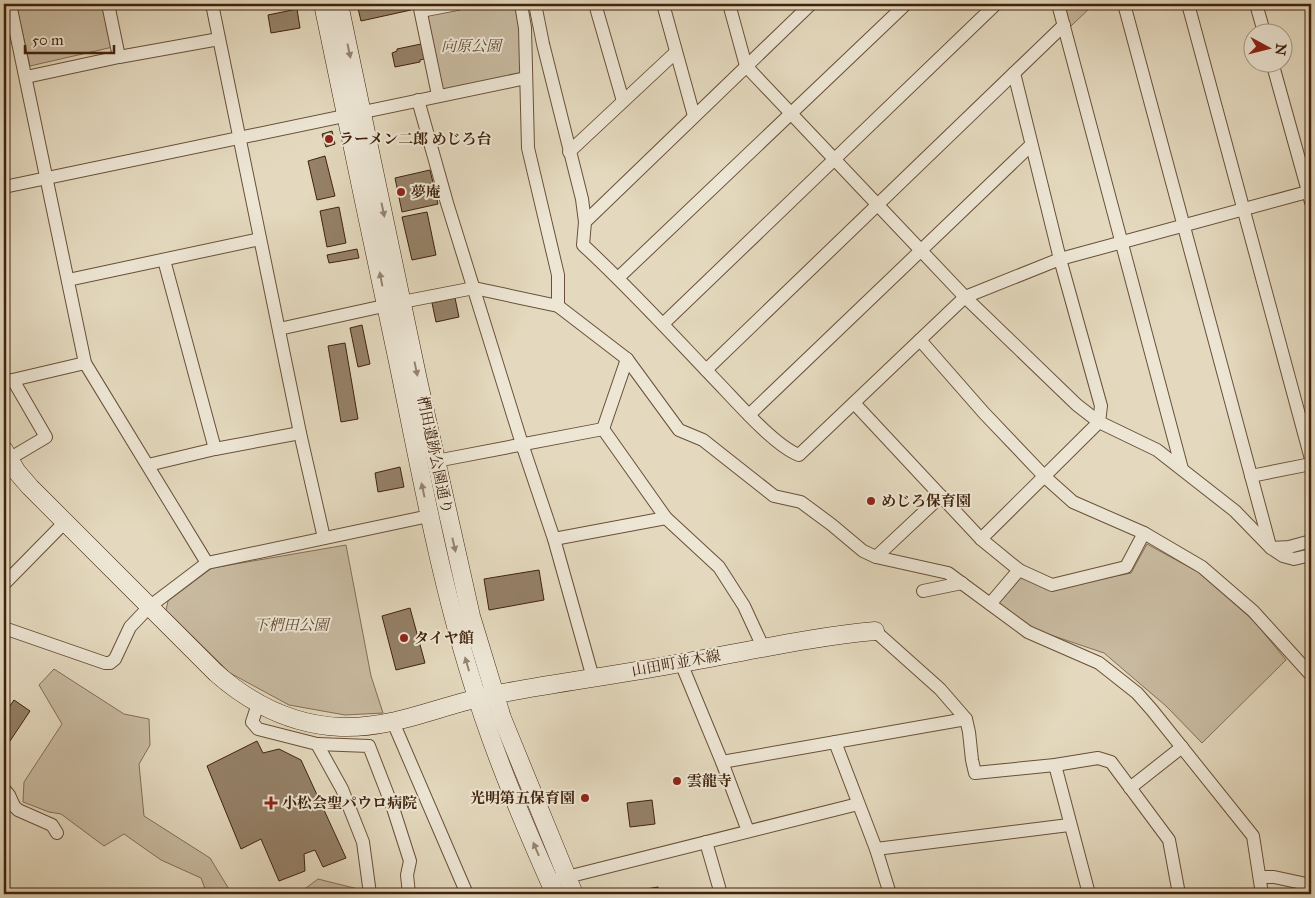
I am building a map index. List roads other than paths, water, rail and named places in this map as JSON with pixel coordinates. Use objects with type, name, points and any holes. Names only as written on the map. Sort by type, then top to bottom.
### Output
[{"type":"street","points":[[10,4],[9,22],[26,77],[85,363],[207,562]]},
{"type":"street","points":[[108,4],[120,57]]},
{"type":"street","points":[[212,4],[278,329],[324,538]]},
{"type":"street","name":"椚田遺跡公園通り","points":[[323,4],[354,114],[394,304],[429,516],[450,603],[486,696],[534,799],[574,894]]},
{"type":"street","name":"椚田遺跡公園通り","points":[[339,4],[354,114]]},
{"type":"street","points":[[438,96],[420,8],[457,4]]},
{"type":"street","points":[[521,4],[525,28],[528,148],[558,275],[558,306]]},
{"type":"street","points":[[535,4],[542,44],[582,199],[585,222],[583,245],[663,324],[749,415],[790,452],[799,455],[965,297],[1060,259],[1244,209],[1310,195],[1275,72]]},
{"type":"street","points":[[595,4],[623,101]]},
{"type":"street","points":[[663,4],[694,116]]},
{"type":"street","points":[[729,4],[746,66],[965,297],[1077,405],[1099,422],[1157,450],[1235,511],[1271,548],[1282,556],[1294,559],[1311,555]]},
{"type":"street","points":[[794,4],[798,17]]},
{"type":"street","points":[[585,222],[811,4]]},
{"type":"street","points":[[618,278],[906,4]]},
{"type":"street","points":[[663,324],[996,4]]},
{"type":"street","points":[[1058,4],[1182,469]]},
{"type":"street","points":[[1124,4],[1271,548]]},
{"type":"street","points":[[1188,4],[1311,459]]},
{"type":"street","points":[[1256,4],[1261,22]]},
{"type":"street","points":[[706,370],[1064,25]]},
{"type":"street","points":[[26,77],[219,39]]},
{"type":"street","points":[[570,152],[676,52]]},
{"type":"street","points":[[981,539],[1099,422],[1100,406],[1060,259],[1014,73]]},
{"type":"street","points":[[4,187],[526,78]]},
{"type":"street","points":[[418,100],[447,204],[522,444],[554,539],[593,678]]},
{"type":"street","points":[[749,415],[1031,145]]},
{"type":"street","points":[[68,280],[260,239]]},
{"type":"street","points":[[164,260],[215,449]]},
{"type":"street","points":[[278,329],[474,288],[558,306],[627,359],[679,430],[703,440],[774,496],[801,502],[862,551],[876,557],[948,572],[1028,632],[1099,663],[1136,693],[1152,710],[1253,836],[1262,894]]},
{"type":"street","name":"椚田遺跡公園通り","points":[[394,304],[436,460],[486,696],[511,792],[551,886]]},
{"type":"street","points":[[920,340],[984,413],[1045,477],[1073,502],[1144,533],[1202,567],[1253,612],[1311,675]]},
{"type":"street","points":[[603,429],[627,359]]},
{"type":"street","points":[[6,454],[46,437],[8,381],[85,363]]},
{"type":"street","points":[[854,403],[981,539],[1019,570],[1052,585],[1126,567],[1144,533]]},
{"type":"street","points":[[436,460],[603,429]]},
{"type":"street","points":[[603,429],[666,518],[719,567],[744,606],[763,647]]},
{"type":"street","points":[[148,465],[215,449],[300,433]]},
{"type":"street","name":"山田町並木線","points":[[6,454],[30,487],[64,523],[216,673],[239,692],[258,704],[296,719],[328,726],[360,727],[393,722],[486,696],[681,664],[763,647],[875,631]]},
{"type":"street","points":[[1252,476],[1311,464]]},
{"type":"street","points":[[876,557],[941,496]]},
{"type":"street","points":[[4,628],[105,663],[110,663],[115,659],[130,627],[149,607],[207,562],[429,516]]},
{"type":"street","points":[[554,539],[666,518]]},
{"type":"street","points":[[4,584],[64,523]]},
{"type":"street","points":[[1271,548],[1289,547],[1311,541]]},
{"type":"street","points":[[990,604],[1019,570]]},
{"type":"street","points":[[923,591],[962,583]]},
{"type":"street","points":[[875,631],[940,689],[966,719],[975,773],[1055,765],[1098,758],[1110,762],[1168,840],[1179,894]]},
{"type":"street","points":[[681,664],[722,762],[748,832]]},
{"type":"street","points":[[258,704],[252,722],[258,729],[317,744],[369,746],[393,808],[410,861],[407,874],[410,894]]},
{"type":"street","points":[[722,762],[966,719]]},
{"type":"street","points":[[393,722],[467,894]]},
{"type":"street","points":[[835,742],[876,849],[890,894]]},
{"type":"street","points":[[317,744],[342,790],[363,842],[370,894]]},
{"type":"street","points":[[1130,788],[1182,747]]},
{"type":"street","points":[[1055,765],[1089,894]]},
{"type":"street","points":[[4,790],[18,810],[52,825],[57,833]]},
{"type":"street","points":[[551,886],[567,877],[858,804]]},
{"type":"street","points":[[876,849],[1070,825]]},
{"type":"street","points":[[706,842],[721,894]]},
{"type":"street","points":[[1260,877],[1274,877],[1311,885]]},
{"type":"place","name":"ラーメン二郎 めじろ台","points":[[329,139]]},
{"type":"place","name":"夢庵","points":[[401,192]]},
{"type":"place","name":"めじろ保育園","points":[[871,501]]},
{"type":"place","name":"タイヤ館","points":[[404,638]]},
{"type":"place","name":"雲龍寺","points":[[677,781]]},
{"type":"place","name":"光明第五保育園","points":[[585,798]]},
{"type":"place","name":"小松会聖パウロ病院","points":[[271,803]]},
{"type":"park label","name":"向原公園","points":[[471,46]]},
{"type":"park label","name":"下椚田公園","points":[[291,625]]}]
